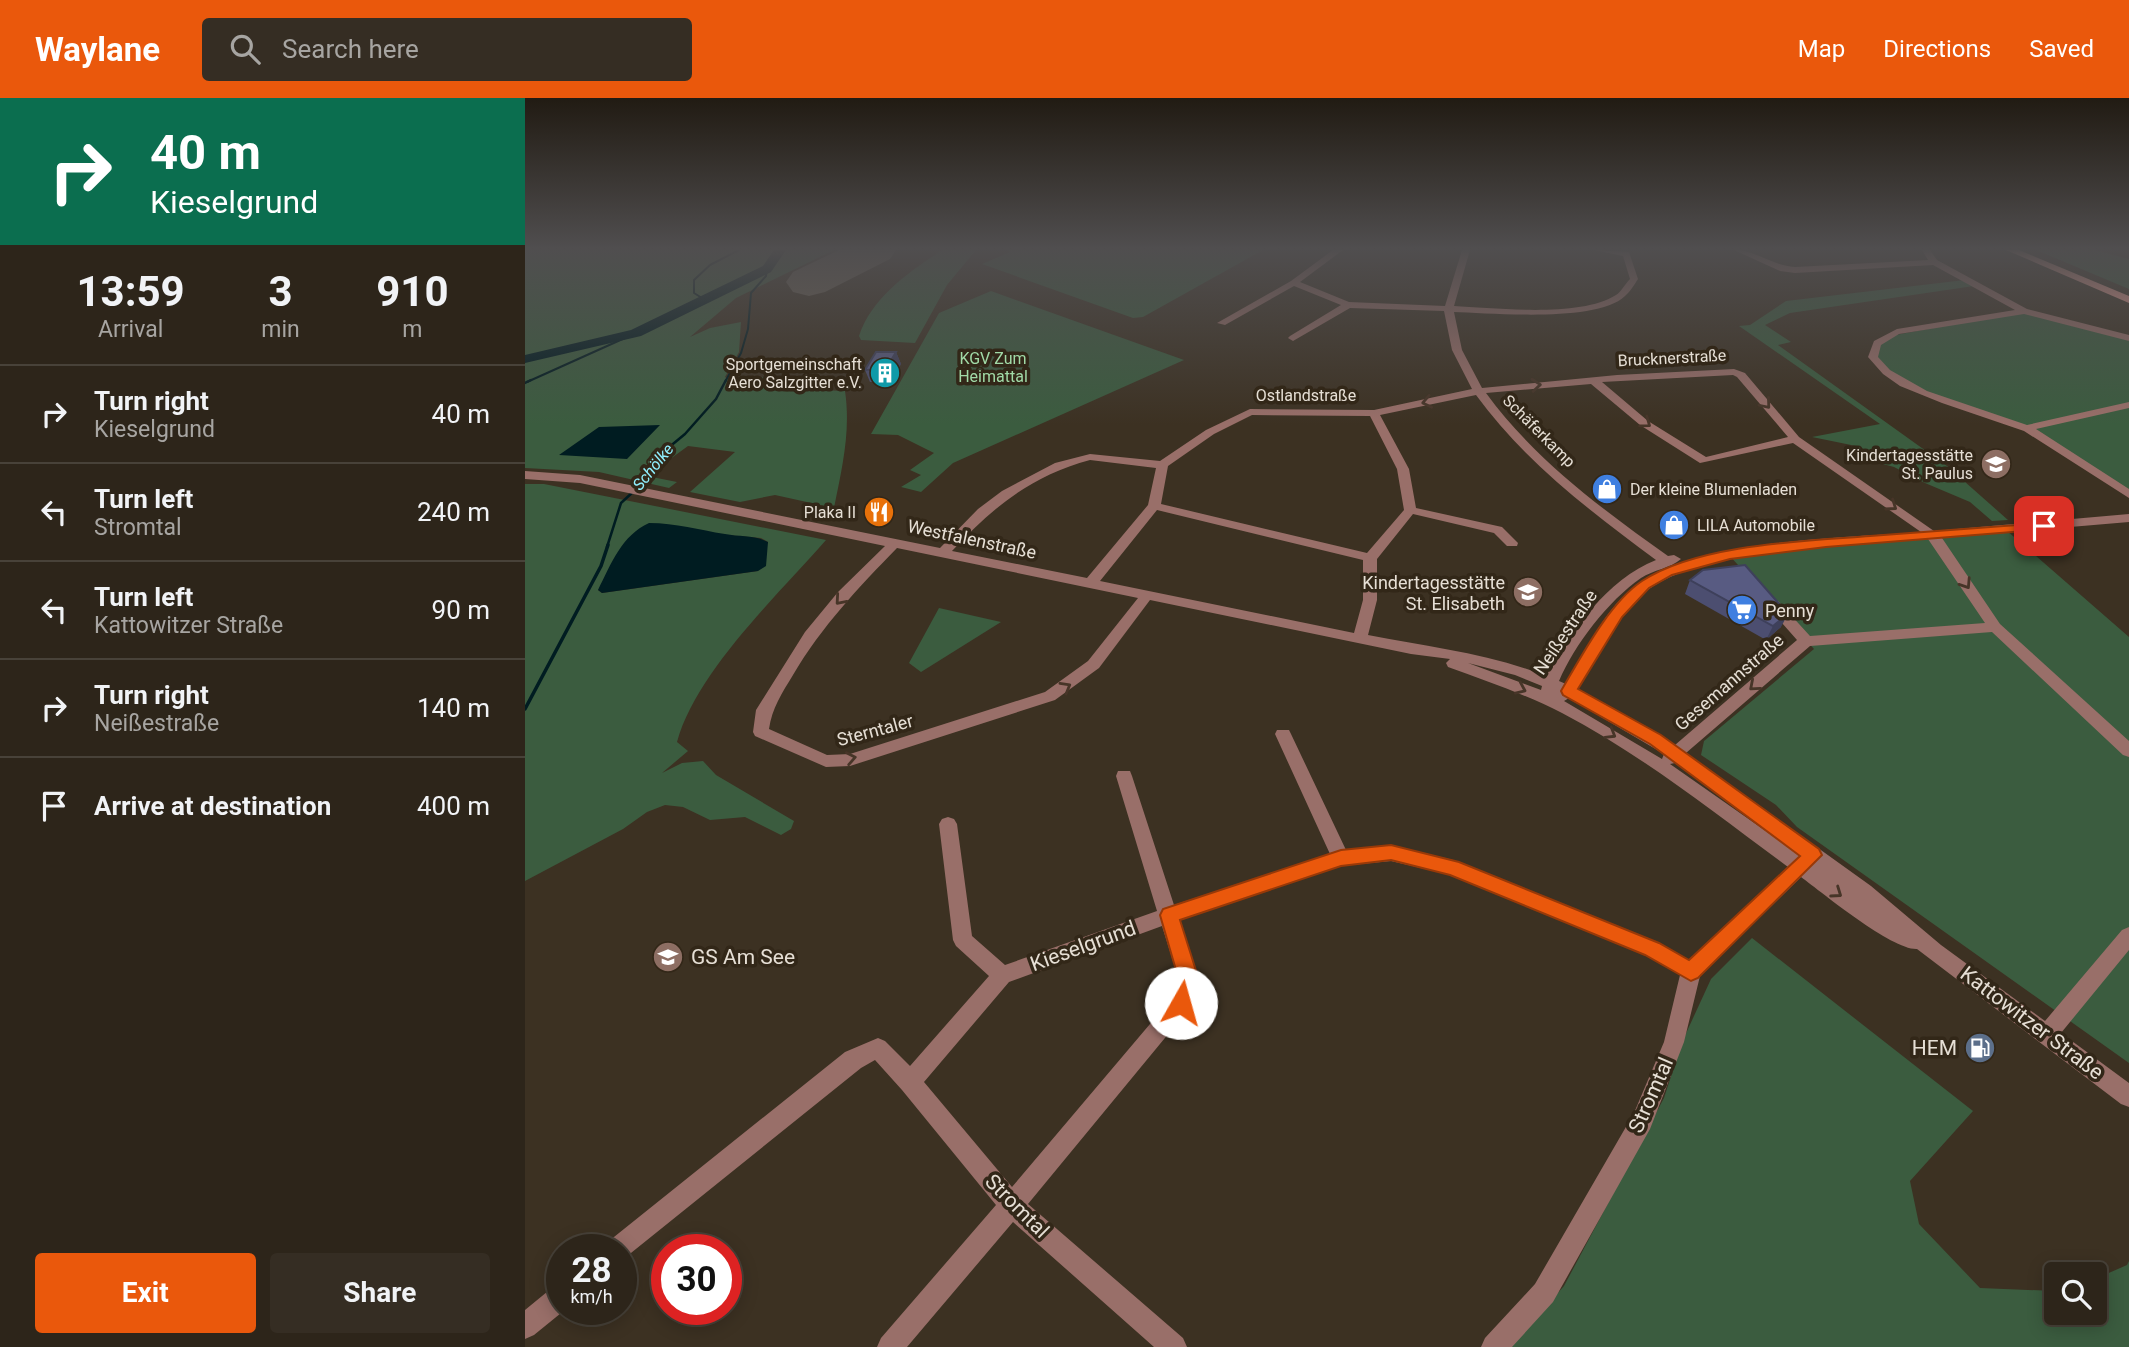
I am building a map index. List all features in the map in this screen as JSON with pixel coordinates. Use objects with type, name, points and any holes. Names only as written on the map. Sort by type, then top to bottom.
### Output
[{"type":"street","points":[[1222,323],[1248,308]]},
{"type":"street","points":[[1293,338],[1343,308]]},
{"type":"street","points":[[1414,308],[1559,311],[1576,308]]},
{"type":"street","points":[[2021,308],[2128,337]]},
{"type":"street","name":"Schäferkamp","points":[[1449,310],[1461,357],[1479,391],[1507,429],[1662,566]]},
{"type":"street","points":[[2024,310],[1908,329],[1879,341],[1873,351],[1874,359],[1887,372],[1938,399],[2027,428],[2129,494]]},
{"type":"street","name":"Brucknerstraße","points":[[1479,391],[1593,380],[1734,372],[1741,375],[1795,439],[1932,536]]},
{"type":"street","points":[[1593,380],[1644,423],[1704,461],[1795,439]]},
{"type":"street","name":"Ostlandstraße","points":[[1162,465],[1210,432],[1250,412],[1374,413],[1479,391]]},
{"type":"street","points":[[2027,428],[2129,405]]},
{"type":"street","points":[[1360,638],[1370,600],[1370,558],[1410,510],[1403,469],[1374,413]]},
{"type":"street","points":[[943,553],[982,512],[1006,494],[1059,465],[1090,457],[1162,465],[1154,506],[1090,584]]},
{"type":"street","name":"Westfalenstraße","points":[[525,475],[569,477],[1146,596],[1411,649],[1454,654],[1520,671],[1569,691]]},
{"type":"street","points":[[1154,506],[1370,558]]},
{"type":"street","points":[[1410,510],[1498,530],[1512,543]]},
{"type":"street","name":"Neißestraße","points":[[1797,547],[1752,544],[1724,546],[1662,566],[1633,578],[1613,595],[1550,683],[1548,691],[1551,702],[1569,691],[1617,614],[1662,566],[1734,560],[1797,547],[2126,521]]},
{"type":"street","points":[[1932,536],[1994,627],[2129,751]]},
{"type":"street","name":"Sterntaler","points":[[895,543],[843,595],[810,635],[764,710],[761,732],[826,761],[850,760],[1050,696],[1075,683],[1100,659],[1146,596]]},
{"type":"street","points":[[1760,589],[1806,641]]},
{"type":"street","name":"Gesemannstraße","points":[[1661,765],[1806,641],[1994,627]]},
{"type":"street","name":"Westfalenstraße","points":[[1411,649],[1551,702]]},
{"type":"street","name":"Kattowitzer Straße","points":[[1569,691],[1608,711],[1675,753],[1806,861]]},
{"type":"street","name":"Kattowitzer Straße","points":[[1551,702],[1585,719],[1661,765],[1895,916],[1934,951],[2129,1096]]},
{"type":"street","points":[[1283,734],[1341,858]]},
{"type":"street","points":[[890,1347],[1181,1003],[1188,977],[1124,776]]},
{"type":"street","points":[[948,824],[963,940],[1002,975]]},
{"type":"street","name":"Kieselgrund","points":[[910,1082],[1002,975],[1169,915],[1341,858],[1391,852],[1453,868],[1652,949],[1691,971]]},
{"type":"street","points":[[1691,971],[1806,861]]},
{"type":"street","points":[[2047,1034],[2129,936]]},
{"type":"street","name":"Stromtal","points":[[1494,1347],[1544,1293],[1642,1121],[1674,1042],[1691,971]]},
{"type":"street","name":"Stromtal","points":[[637,1235],[853,1060],[878,1048],[910,1082],[1011,1206],[1174,1347]]},
{"type":"street","points":[[525,1326],[546,1309]]},
{"type":"green space","points":[[525,308],[724,308],[690,337],[710,328],[741,322],[739,352],[725,377],[762,377],[771,383],[769,388],[845,391],[846,435],[834,508],[775,495],[740,502],[690,492],[735,452],[688,446],[647,476],[677,482],[669,488],[599,472],[525,468]]},
{"type":"green space","points":[[934,308],[915,343],[861,340],[859,336],[873,309]]},
{"type":"green space","name":"KGV Zum Heimattal","points":[[950,308],[1039,308],[1184,360],[953,463],[921,492],[901,487],[921,475],[910,470],[934,453],[898,435],[871,434],[939,313]]},
{"type":"green space","points":[[1106,308],[1159,308],[1143,317],[1133,318]]},
{"type":"green space","points":[[1775,308],[1822,308],[1790,313],[1765,325],[1791,342],[1778,345],[1947,466],[2008,520],[1992,521],[1970,502],[1894,467],[1879,463],[1856,446],[1812,437],[1880,424],[1739,326],[1750,325]]},
{"type":"green space","points":[[2024,311],[2129,336],[2129,494],[2026,428],[1912,387],[1874,359],[1879,340],[1885,337]]},
{"type":"green space","points":[[525,484],[544,484],[826,540],[720,662],[687,715],[677,742],[688,751],[662,773],[682,763],[703,761],[716,775],[794,821],[791,829],[781,835],[745,817],[710,820],[683,807],[665,805],[647,812],[623,829],[525,881]],"holes":[[[726,535],[761,538],[768,542],[758,571],[602,593],[598,590]]]},
{"type":"green space","points":[[2006,530],[2129,637],[2129,1063],[1797,827],[1776,805],[1701,755],[1704,741],[1814,649],[1729,555]]},
{"type":"green space","points":[[939,608],[1001,622],[921,672],[909,663]]},
{"type":"green space","points":[[1752,938],[1973,1111],[1910,1181],[1919,1224],[1980,1288],[2044,1291],[2044,1325],[2107,1325],[2107,1274],[2127,1265],[2129,1261],[2129,1347],[1510,1347],[1564,1286],[1664,1098],[1682,1042],[1711,979]]},
{"type":"water","points":[[660,425],[627,459],[559,455],[599,427]]},
{"type":"water","points":[[649,523],[678,525],[763,540],[768,542],[766,566],[758,571],[602,593],[598,590],[618,551],[631,535]]},
{"type":"building","points":[[876,352],[896,352],[886,369],[865,370]]},
{"type":"building","points":[[1745,565],[1788,614],[1773,626],[1690,580],[1703,570]]},
{"type":"waterway","points":[[525,359],[636,333],[687,308]]},
{"type":"waterway","name":"Schölke","points":[[725,382],[741,353],[748,329],[750,308]]},
{"type":"waterway","points":[[527,382],[636,333]]},
{"type":"waterway","points":[[527,382],[531,380]]},
{"type":"waterway","name":"Schölke","points":[[607,547],[621,503],[646,480],[656,458],[685,434],[716,399],[726,380]]},
{"type":"waterway","name":"Schölke","points":[[525,709],[601,566],[608,545]]},
{"type":"place","name":"Sportgemeinschaft Aero Salzgitter e.V.","points":[[885,373]]},
{"type":"place","name":"Kindertagesstätte St. Paulus","points":[[1996,464]]},
{"type":"place","name":"Der kleine Blumenladen","points":[[1607,489]]},
{"type":"place","name":"Plaka II","points":[[879,512]]},
{"type":"place","name":"LILA Automobile","points":[[1674,525]]},
{"type":"place","name":"Kindertagesstätte St. Elisabeth","points":[[1528,592]]},
{"type":"place","name":"Penny","points":[[1742,610]]},
{"type":"place","name":"GS Am See","points":[[668,957]]},
{"type":"place","name":"HEM","points":[[1980,1048]]},
{"type":"route","points":[[1181,1003],[1188,977],[1169,915],[1341,858],[1391,852],[1453,868],[1652,949],[1691,971],[1813,855],[1655,739],[1569,691],[1617,614],[1644,585],[1668,572],[1729,555],[2044,526]]}]
